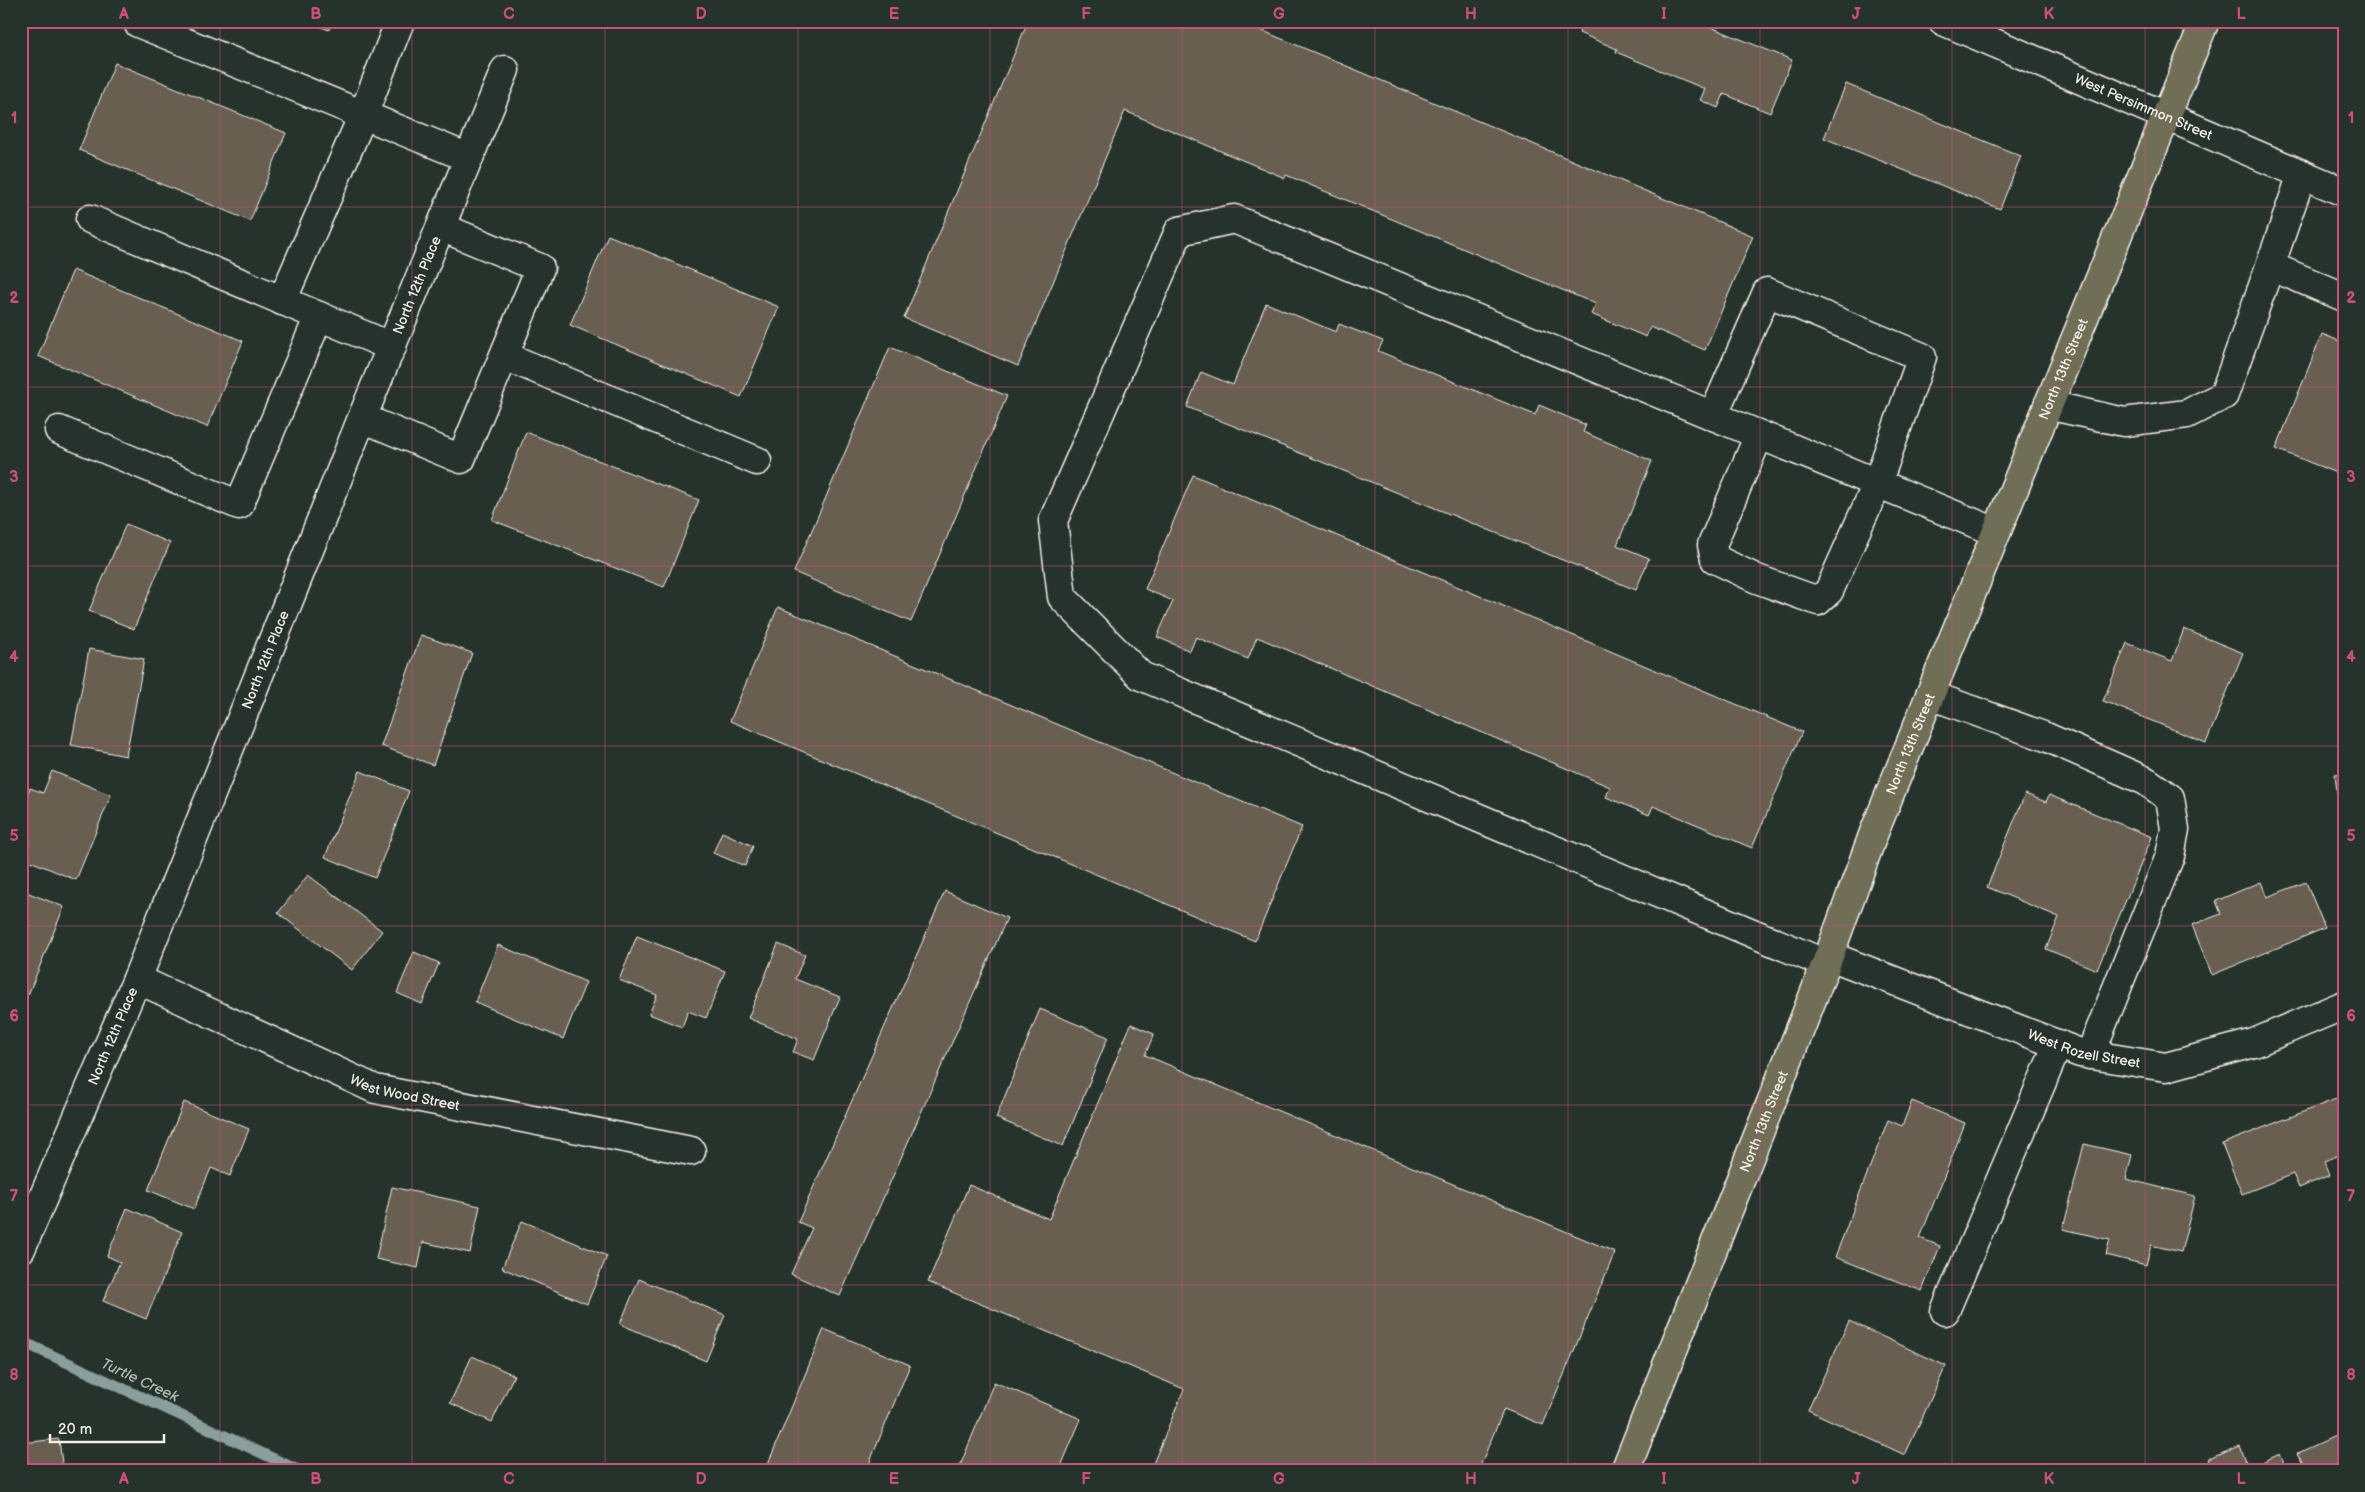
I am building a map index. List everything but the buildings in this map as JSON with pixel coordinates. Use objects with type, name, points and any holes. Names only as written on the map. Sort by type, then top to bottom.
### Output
[{"type":"main road","name":"North 13th Street","points":[[1625,1471],[1828,960],[1873,835],[2205,21]]},
{"type":"street","points":[[282,301],[363,115],[400,21]]},
{"type":"street","name":"West Persimmon Street","points":[[1942,21],[2344,192]]},
{"type":"street","points":[[138,23],[469,158]]},
{"type":"street","name":"North 12th Place","points":[[21,1249],[137,979],[362,418],[505,70]]},
{"type":"street","points":[[2048,405],[2124,422],[2187,414],[2224,395],[2302,174]]},
{"type":"street","name":"West Rozell Street","points":[[1713,416],[1234,218],[1179,231],[1053,521],[1062,597],[1141,676],[1828,960],[2090,1055],[2166,1067],[2254,1043],[2344,1006]]},
{"type":"street","points":[[90,219],[392,346]]},
{"type":"street","points":[[362,418],[461,459],[504,356],[540,268],[441,228]]},
{"type":"street","points":[[2270,266],[2344,297]]},
{"type":"street","points":[[1760,435],[1712,545],[1715,559],[1757,579],[1818,601],[1829,591],[1877,484],[1922,357],[1767,292],[1713,416],[1760,435],[1877,484],[1996,532]]},
{"type":"street","points":[[59,430],[238,504],[319,316]]},
{"type":"street","points":[[504,356],[757,462]]},
{"type":"street","points":[[1930,695],[2046,737],[2146,781],[2170,798],[2175,829],[2170,856],[2090,1055]]},
{"type":"street","name":"West Wood Street","points":[[137,979],[375,1089],[691,1151]]},
{"type":"street","points":[[1945,1311],[2058,1044]]},
{"type":"waterway","name":"Turtle Creek","points":[[21,1341],[300,1471]]}]
